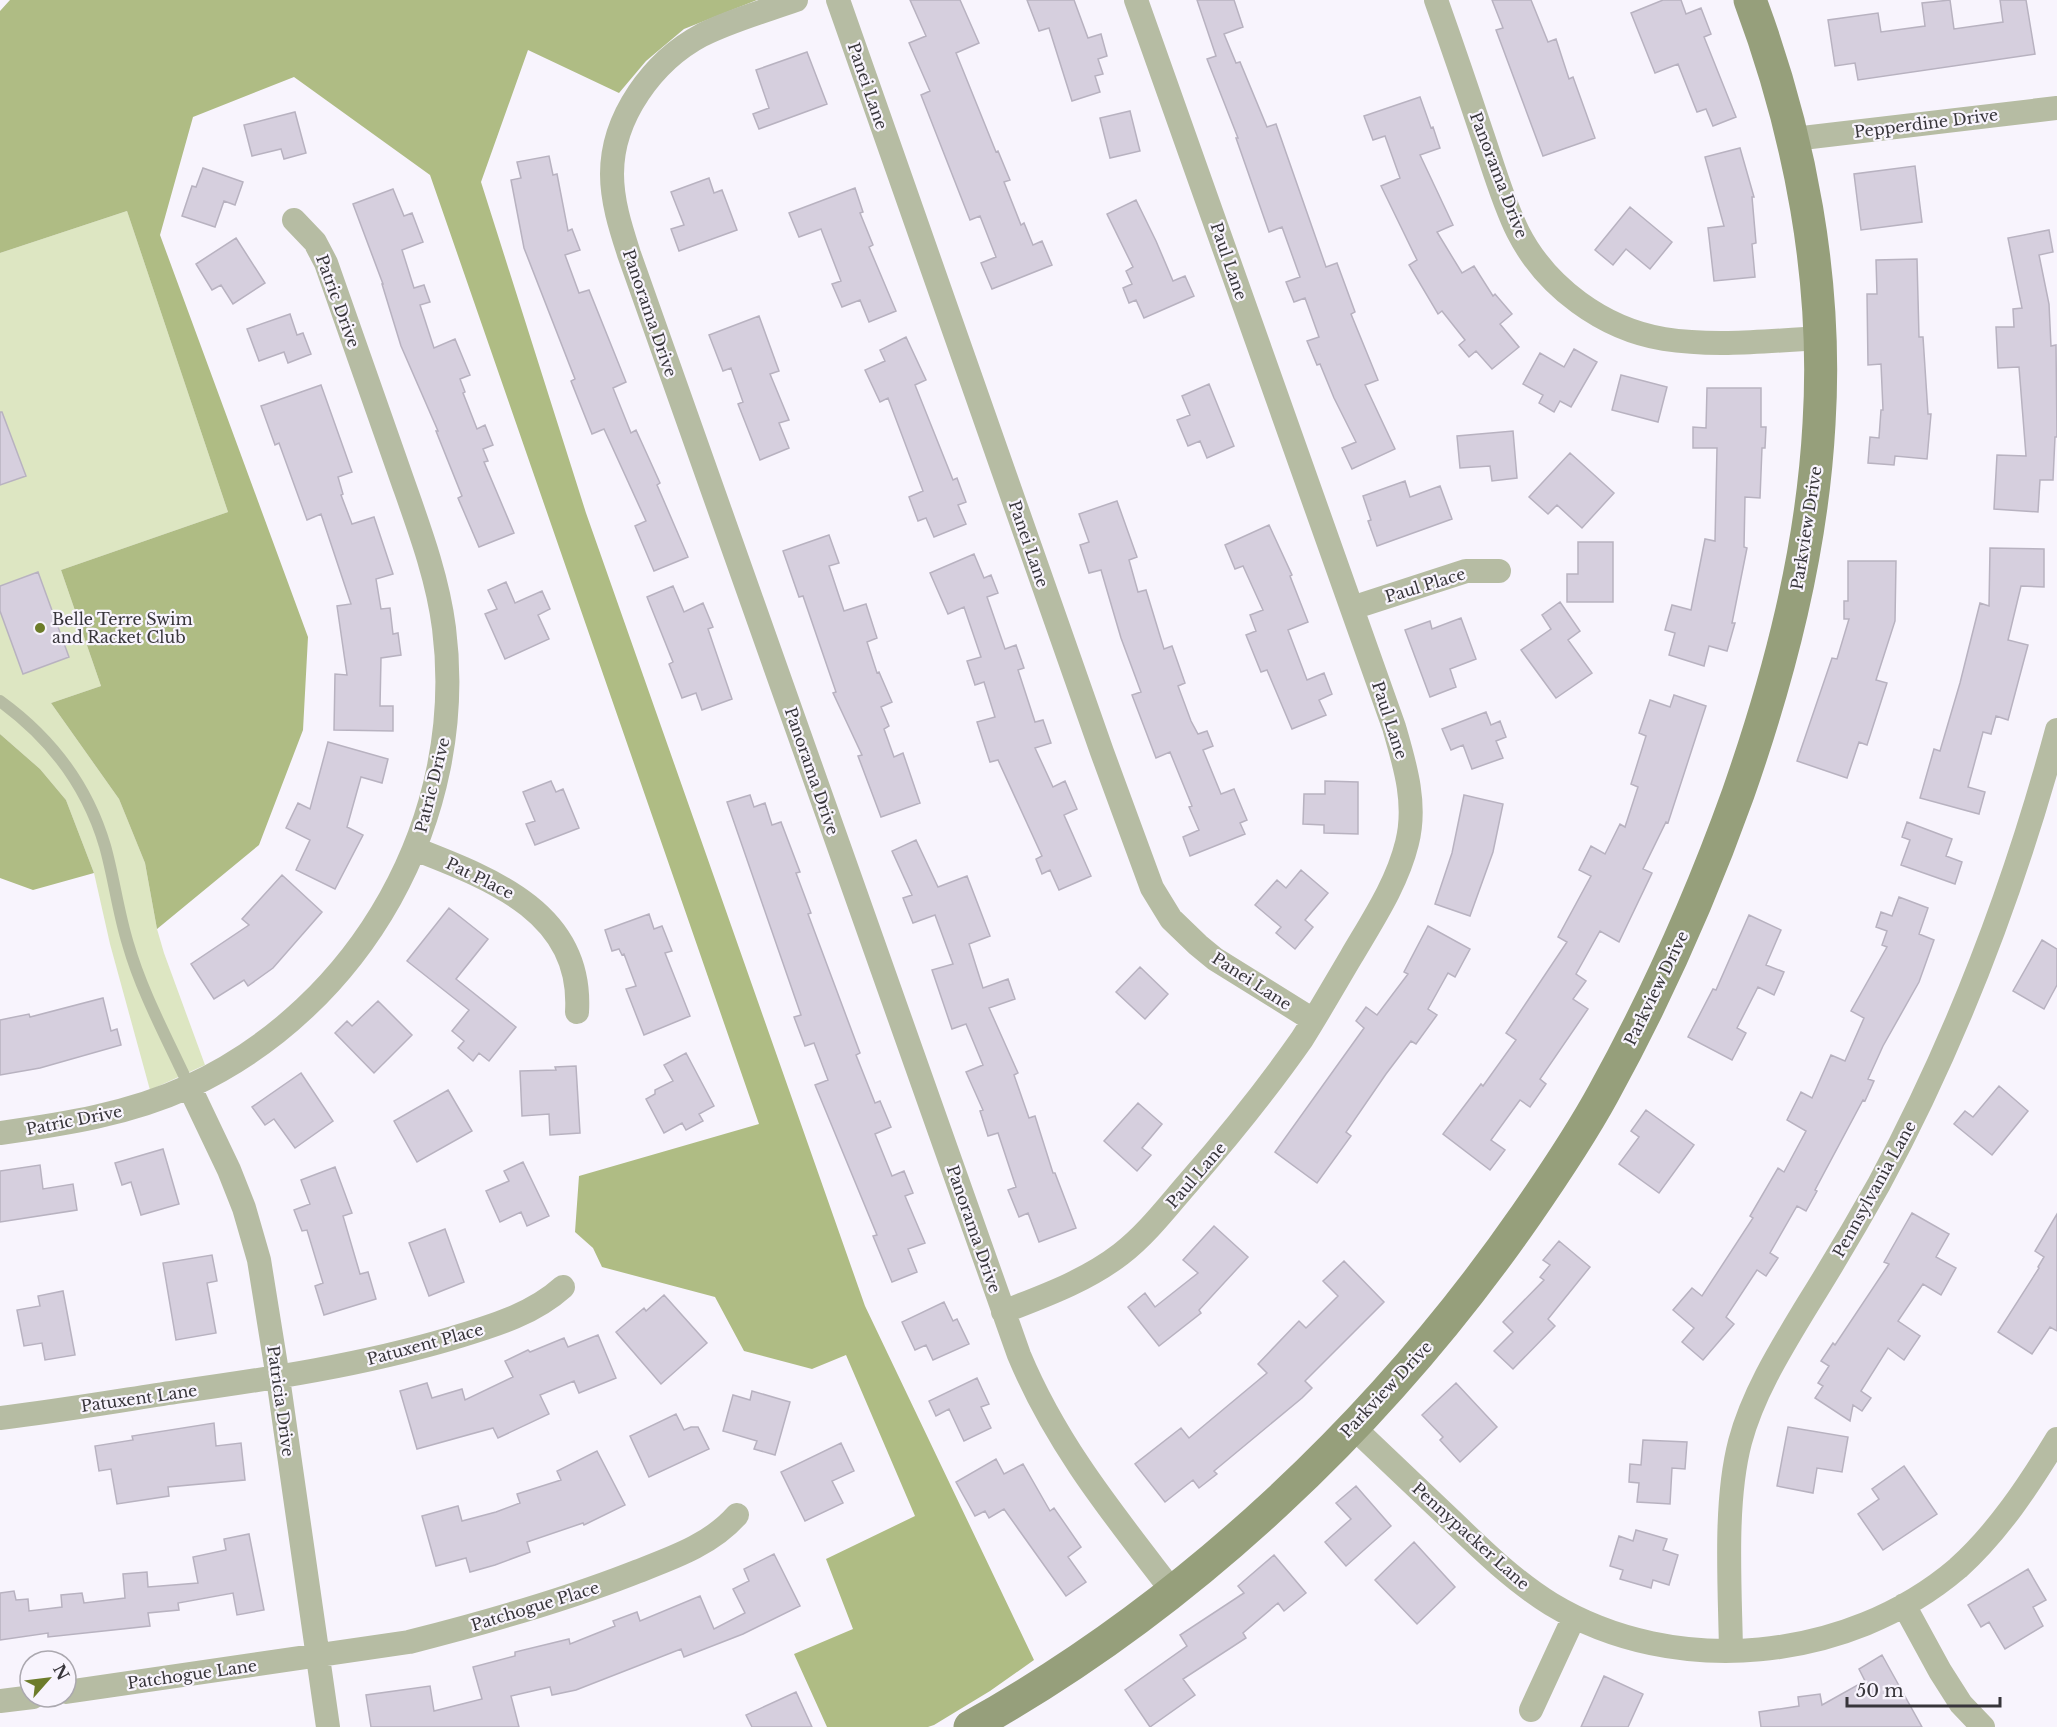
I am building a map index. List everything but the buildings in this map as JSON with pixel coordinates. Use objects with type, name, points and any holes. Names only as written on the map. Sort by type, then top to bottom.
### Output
[{"type":"street","name":"Panorama Drive","points":[[796,0],[700,36],[656,71],[642,87],[623,123],[614,157],[612,174],[623,234],[1003,1312],[1032,1386],[1062,1442],[1173,1592]]},
{"type":"street","name":"Panei Lane","points":[[838,0],[1152,888],[1171,919],[1215,959],[1313,1020]]},
{"type":"street","name":"Paul Lane","points":[[1003,1312],[1091,1274],[1122,1253],[1135,1242],[1237,1127],[1313,1020],[1371,924],[1403,856],[1410,823],[1409,787],[1400,747],[1136,0]]},
{"type":"street","name":"Panorama Drive","points":[[1436,0],[1504,199],[1518,232],[1547,274],[1572,297],[1607,320],[1647,335],[1665,339],[1706,342],[1819,338]]},
{"type":"street","name":"Parkview Drive","points":[[970,1727],[1088,1653],[1173,1592],[1265,1515],[1424,1349],[1489,1268],[1548,1183],[1602,1097],[1661,982],[1716,857],[1760,729],[1785,643],[1808,534],[1820,421],[1817,297],[1809,226],[1794,139],[1781,90],[1750,0]]},
{"type":"street","name":"Pepperdine Drive","points":[[1794,139],[2057,108]]},
{"type":"street","name":"Patric Drive","points":[[0,1133],[96,1118],[133,1108],[189,1086],[221,1070],[272,1037],[326,987],[352,957],[395,892],[415,849],[438,776],[445,730],[448,677],[441,606],[415,516],[326,263],[315,242],[294,220]]},
{"type":"street","name":"Paul Place","points":[[1352,608],[1466,571],[1499,571]]},
{"type":"street","name":"Pennsylvania Lane","points":[[1731,1651],[1732,1491],[1739,1444],[1746,1421],[1785,1342],[1868,1203],[1931,1080],[1973,982],[2000,910],[2057,730]]},
{"type":"street","name":"Pat Place","points":[[415,849],[486,878],[524,901],[541,916],[557,936],[571,962],[578,986],[578,1012]]},
{"type":"street","name":"Patricia Drive","points":[[189,1086],[229,1170],[253,1236],[263,1281],[328,1727]]},
{"type":"street","name":"Patuxent Place","points":[[278,1378],[387,1356],[472,1333],[523,1315],[543,1304],[563,1287]]},
{"type":"street","name":"Patuxent Lane","points":[[0,1418],[278,1378]]},
{"type":"street","name":"Pennypacker Lane","points":[[1352,1426],[1501,1567],[1533,1593],[1574,1617],[1635,1640],[1672,1647],[1731,1651],[1777,1648],[1824,1637],[1867,1623],[1904,1605],[1942,1581],[1987,1539],[2012,1507],[2057,1440]]},
{"type":"street","name":"Patchogue Place","points":[[318,1656],[420,1639],[585,1592],[705,1543],[737,1515]]},
{"type":"street","points":[[1904,1605],[1961,1704],[1983,1727]]},
{"type":"street","points":[[1532,1710],[1574,1617]]},
{"type":"street","name":"Patchogue Lane","points":[[78,1690],[318,1656]]},
{"type":"street","points":[[0,1701],[18,1699]]},
{"type":"lane","points":[[0,701],[26,721],[53,747],[83,791],[105,847],[135,965],[189,1086]]},
{"type":"green space","points":[[10,0],[757,0],[684,29],[646,61],[619,93],[528,50],[481,182],[586,513],[865,1306],[1034,1660],[990,1691],[934,1725],[928,1727],[827,1727],[794,1654],[853,1629],[826,1559],[915,1516],[846,1355],[812,1369],[744,1351],[715,1297],[602,1267],[593,1248],[575,1232],[579,1176],[759,1124],[430,175],[294,77],[193,117],[160,235],[308,637],[303,730],[259,845],[157,929],[145,863],[119,799],[51,703],[101,686],[61,570],[228,512],[127,211],[0,253],[0,11]]},
{"type":"green space","name":"Belle Terre Swim and Racket Club","points":[[127,211],[228,512],[61,570],[101,686],[51,703],[119,799],[145,863],[157,929],[164,953],[205,1065],[150,1090],[110,944],[94,873],[66,800],[40,769],[0,734],[0,253]]},
{"type":"green space","points":[[0,734],[40,769],[66,800],[94,873],[33,890],[0,878]]},
{"type":"place","name":"Belle Terre Swim and Racket Club","points":[[40,628]]}]
